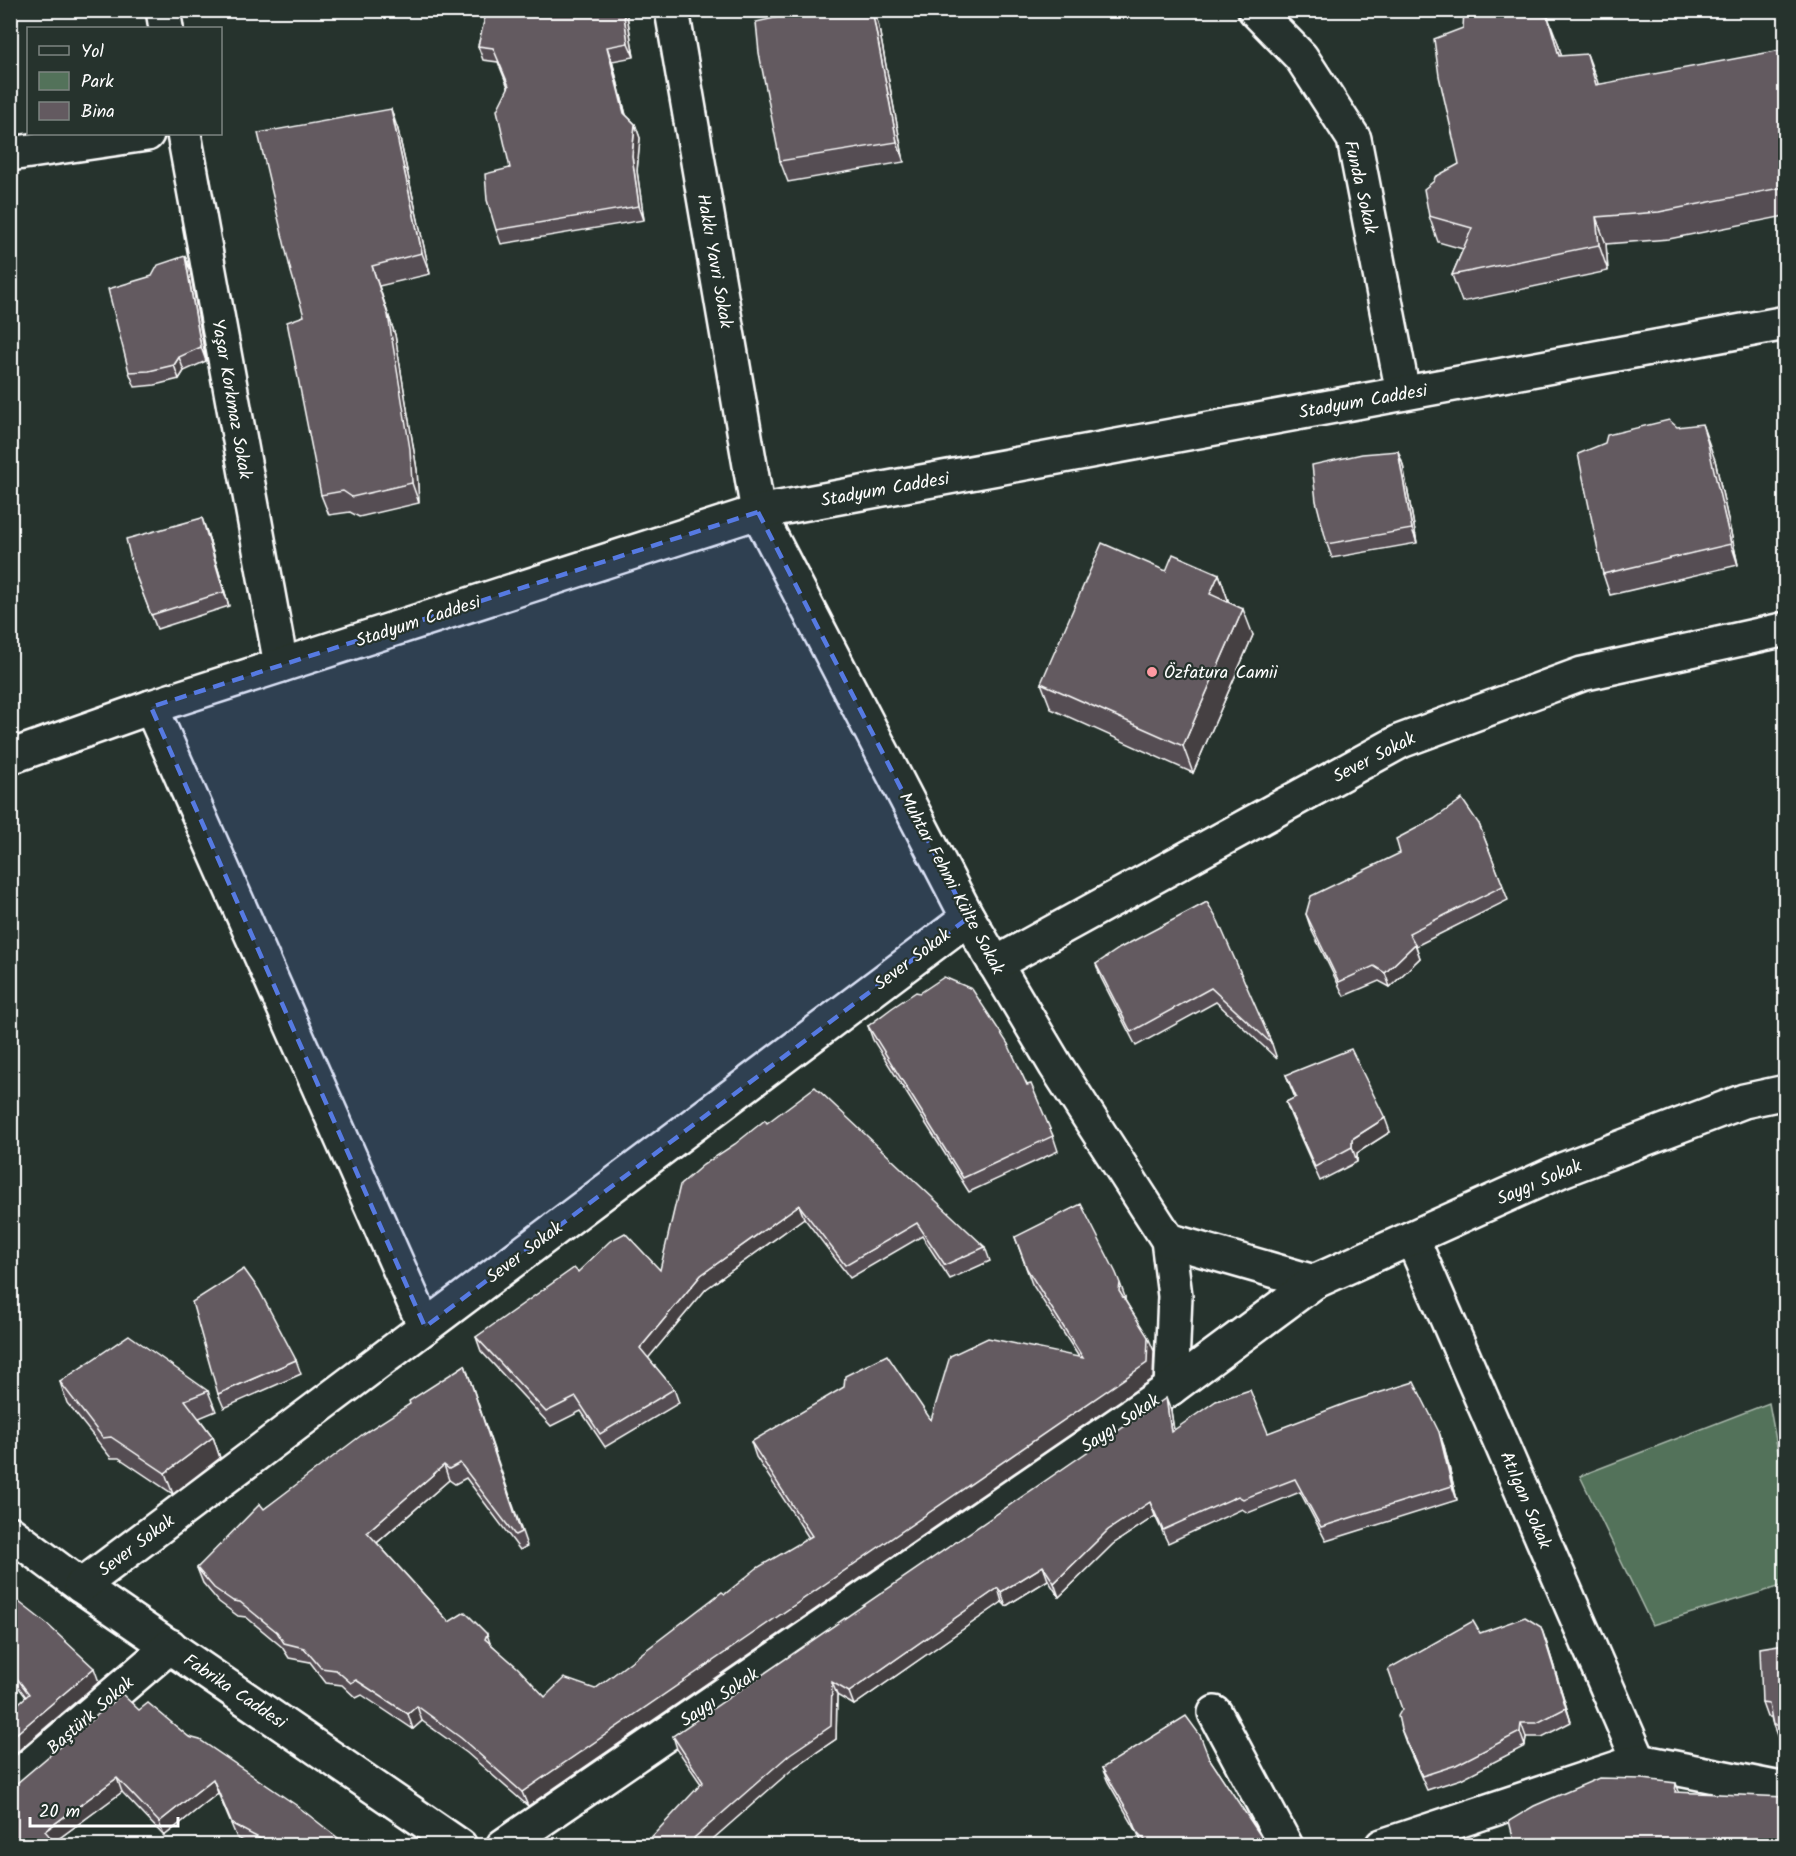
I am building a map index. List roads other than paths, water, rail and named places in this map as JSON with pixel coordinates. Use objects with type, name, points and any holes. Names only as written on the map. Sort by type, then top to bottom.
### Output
[{"type":"street","points":[[163,10],[166,27]]},
{"type":"street","name":"Hakkı Yavri Sokak","points":[[672,10],[758,512]]},
{"type":"street","name":"Funda Sokak","points":[[1255,10],[1301,57],[1354,139],[1403,393]]},
{"type":"street","points":[[10,154],[140,135]]},
{"type":"street","name":"Yaşar Korkmaz Sokak","points":[[184,135],[281,665]]},
{"type":"street","name":"Stadyum Caddesi","points":[[10,757],[151,707],[758,512],[1785,323]]},
{"type":"street","name":"Muhtar Fehmi Külte Sokak","points":[[758,512],[968,918],[1056,1066],[1168,1240],[1175,1296],[1171,1388]]},
{"type":"street","name":"Sever Sokak","points":[[995,964],[1401,741],[1582,674],[1785,629]]},
{"type":"street","points":[[151,707],[424,1327]]},
{"type":"street","name":"Sever Sokak","points":[[81,1586],[968,918]]},
{"type":"street","name":"Saygı Sokak","points":[[503,1845],[1171,1388],[1314,1282],[1562,1170],[1744,1101],[1785,1092]]},
{"type":"street","name":"Atılgan Sokak","points":[[1412,1238],[1639,1761]]},
{"type":"street","points":[[1168,1240],[1314,1282]]},
{"type":"street","name":"Fabrika Caddesi","points":[[10,1533],[81,1586],[460,1845]]},
{"type":"street","name":"Baştürk Sokak","points":[[10,1783],[170,1646]]},
{"type":"street","points":[[1215,1713],[1286,1845]]},
{"type":"street","points":[[1382,1845],[1639,1761],[1785,1790]]},
{"type":"place","name":"Özfatura Camii","points":[[1152,672]]}]
